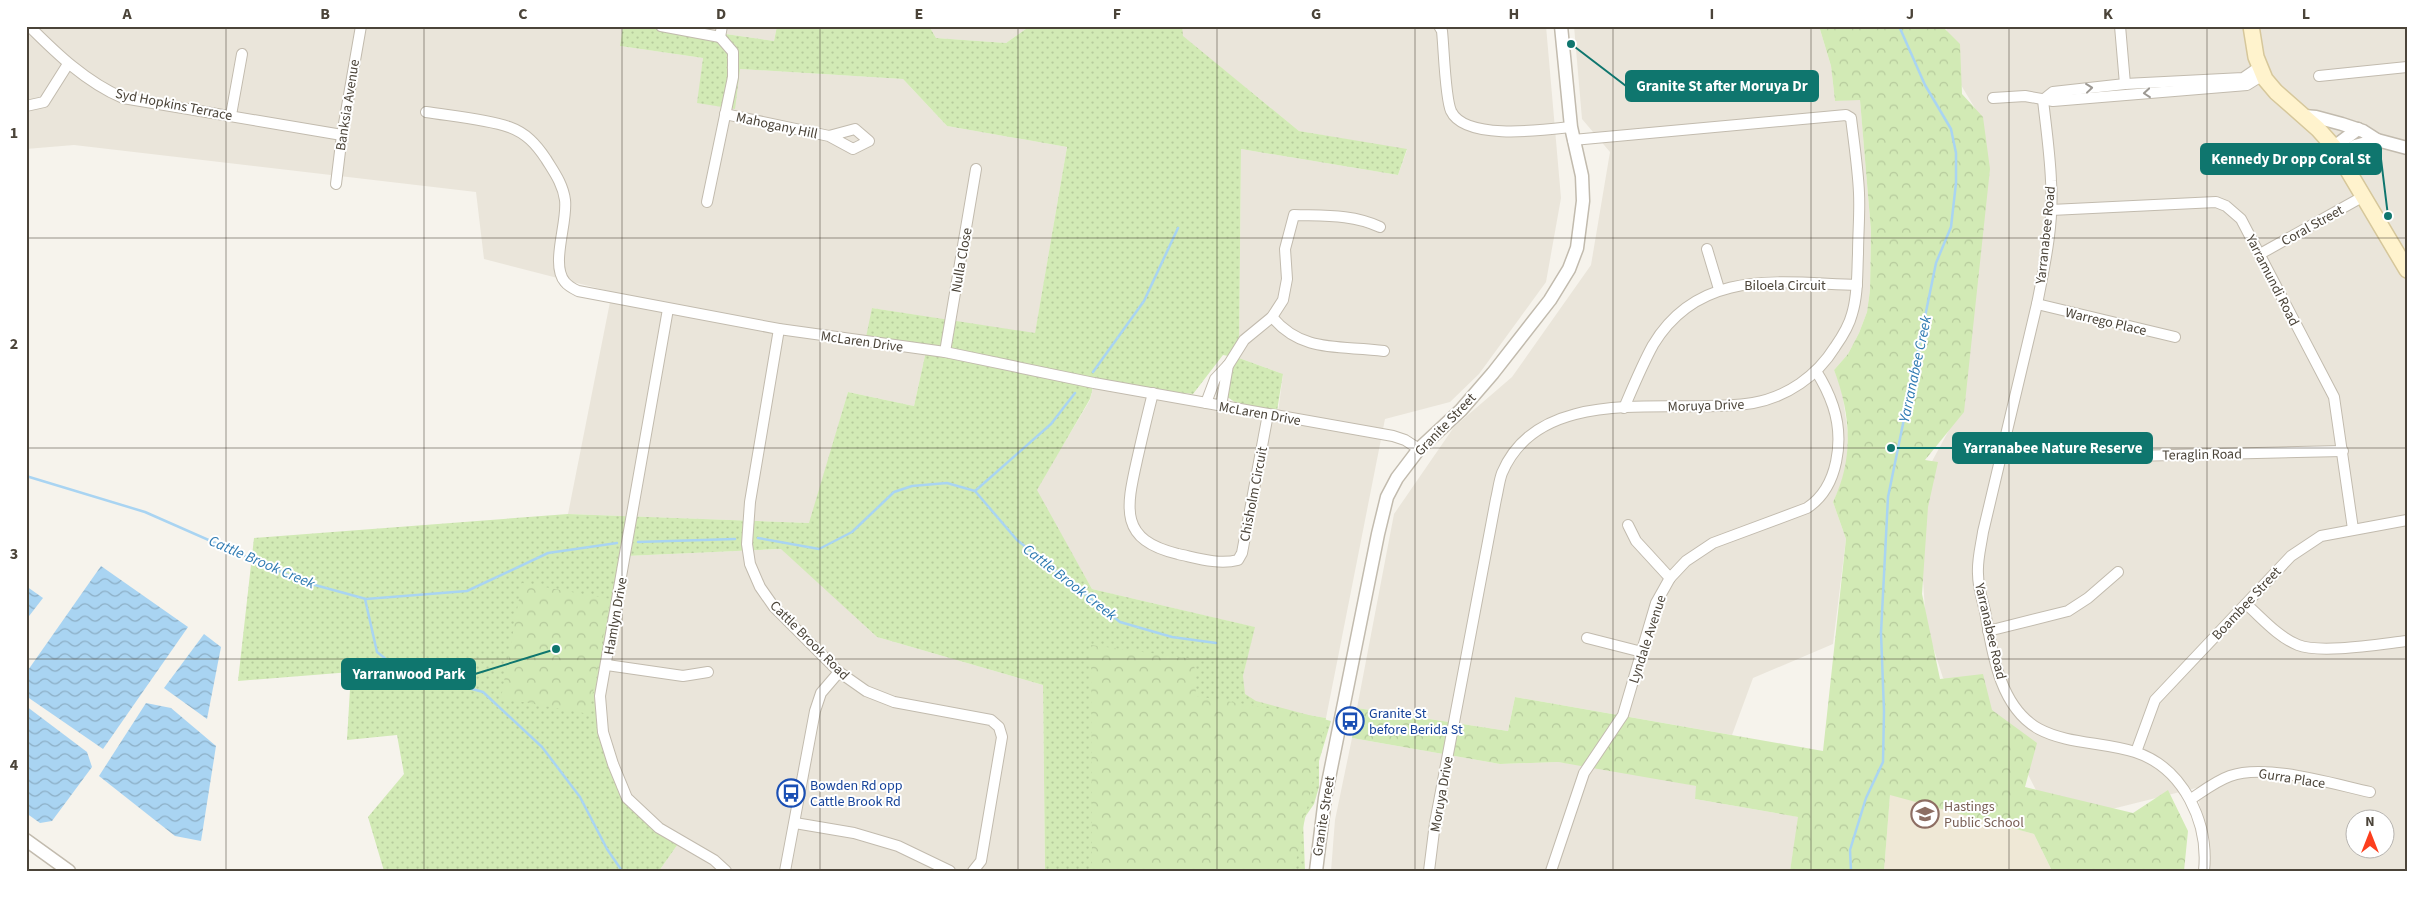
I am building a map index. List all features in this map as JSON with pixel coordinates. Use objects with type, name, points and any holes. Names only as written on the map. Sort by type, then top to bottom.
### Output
[{"type":"main road","points":[[2251,26],[2254,50],[2261,71],[2276,92],[2304,116],[2334,147],[2407,270]]},
{"type":"street","name":"Syd Hopkins Terrace","points":[[29,26],[68,64],[97,85],[123,98],[342,135]]},
{"type":"street","name":"Banksia Avenue","points":[[336,184],[342,135],[361,26]]},
{"type":"street","points":[[661,26],[720,37],[722,26]]},
{"type":"street","points":[[1439,26],[1442,31],[1449,104],[1456,119],[1470,126],[1504,131],[1571,127]]},
{"type":"street","name":"Granite Street","points":[[1316,871],[1325,798],[1382,514],[1397,478],[1419,449],[1461,410],[1493,373],[1550,300],[1569,269],[1577,248],[1583,201],[1582,176],[1571,127],[1561,26]]},
{"type":"street","points":[[2120,26],[2125,84]]},
{"type":"street","name":"Mahogany Hill","points":[[707,202],[732,77],[733,52],[720,37]]},
{"type":"street","points":[[231,115],[242,54]]},
{"type":"street","points":[[26,106],[44,102],[68,64]]},
{"type":"street","points":[[2319,76],[2407,67]]},
{"type":"street","points":[[2043,100],[2052,92],[2125,84],[2243,78],[2261,71]]},
{"type":"street","points":[[1993,98],[2025,96],[2053,101],[2247,85],[2261,71]]},
{"type":"street","name":"Yarranabee Road","points":[[2043,100],[2052,182],[2044,268],[2001,454],[1978,565],[1979,584],[1988,631],[2001,682],[2009,697],[2028,721],[2052,734],[2136,752],[2164,770],[2191,799],[2202,830],[2205,846],[2204,871]]},
{"type":"street","name":"McLaren Drive","points":[[426,112],[508,127],[525,135],[538,147],[560,182],[565,199],[566,217],[559,269],[564,282],[578,291],[779,329],[945,352],[1220,406],[1393,436],[1405,440],[1419,449]]},
{"type":"street","points":[[1553,129],[1569,112]]},
{"type":"street","name":"Mahogany Hill","points":[[725,114],[829,136]]},
{"type":"street","name":"Moruya Drive","points":[[1429,871],[1435,823],[1496,499],[1502,473],[1516,452],[1530,437],[1545,426],[1568,416],[1592,410],[1731,406],[1755,403],[1799,385],[1816,371],[1829,356],[1844,334],[1853,313],[1857,286],[1859,193],[1851,118],[1846,115],[1573,140]]},
{"type":"street","points":[[2304,116],[2316,117],[2358,129],[2378,140],[2407,148]]},
{"type":"street","points":[[2334,147],[2358,129]]},
{"type":"street","points":[[2343,160],[2355,146],[2378,140]]},
{"type":"street","name":"Nulla Close","points":[[945,352],[976,169]]},
{"type":"street","name":"Coral Street","points":[[2260,254],[2364,196]]},
{"type":"street","name":"Yarramundi Road","points":[[2050,210],[2216,202],[2226,206],[2241,219],[2334,397],[2354,529]]},
{"type":"street","points":[[1206,403],[1215,379],[1244,340],[1272,318],[1283,300],[1286,289],[1286,249],[1294,215],[1345,216],[1364,220],[1380,228]]},
{"type":"street","points":[[1708,249],[1719,290]]},
{"type":"street","name":"Biloela Circuit","points":[[1624,408],[1654,344],[1668,326],[1682,312],[1719,290],[1743,284],[1766,282],[1857,286]]},
{"type":"street","name":"Warrego Place","points":[[2036,304],[2175,337]]},
{"type":"street","name":"Hamlyn Drive","points":[[668,309],[607,665],[600,696],[602,732],[627,798],[659,828],[714,860],[726,871]]},
{"type":"street","points":[[1272,318],[1282,329],[1302,341],[1330,348],[1384,351]]},
{"type":"street","name":"Cattle Brook Road","points":[[779,329],[750,502],[748,554],[760,587],[774,607],[839,672],[866,692],[894,702],[991,720],[1000,727],[1002,737],[981,862],[973,871]]},
{"type":"street","points":[[1220,406],[1228,364]]},
{"type":"street","name":"Lyndale Avenue","points":[[1551,871],[1577,790],[1594,756],[1623,715],[1656,602],[1670,578],[1686,561],[1713,543],[1808,508],[1823,494],[1833,473],[1838,435],[1833,405],[1816,371]]},
{"type":"street","name":"Chisholm Circuit","points":[[1153,393],[1129,496],[1130,520],[1136,531],[1157,549],[1218,562],[1238,560],[1242,553],[1268,414]]},
{"type":"street","name":"Teraglin Road","points":[[2001,454],[2049,458],[2343,451]]},
{"type":"street","name":"Boambee Street","points":[[2136,752],[2155,700],[2283,564],[2321,536],[2407,520]]},
{"type":"street","points":[[1628,525],[1636,541],[1670,578]]},
{"type":"street","points":[[1988,631],[2068,611],[2088,598],[2118,572]]},
{"type":"street","points":[[2246,604],[2281,634],[2300,646],[2338,647],[2407,641]]},
{"type":"street","points":[[1587,638],[1642,652]]},
{"type":"street","points":[[607,665],[683,676],[708,672]]},
{"type":"street","points":[[785,871],[815,711],[821,693],[839,672]]},
{"type":"street","name":"Gurra Place","points":[[2191,799],[2230,776],[2251,771],[2275,773],[2370,792]]},
{"type":"street","points":[[795,823],[854,833],[898,846],[950,871]]},
{"type":"street","points":[[26,840],[69,871]]},
{"type":"shaded area","points":[[26,26],[623,26],[620,46],[703,58],[698,103],[740,69],[903,79],[947,126],[1067,147],[1035,334],[872,308],[926,351],[914,406],[848,392],[810,523],[568,514],[612,292],[484,259],[476,192],[74,145],[26,149]]},
{"type":"shaded area","points":[[670,26],[777,26],[774,41]]},
{"type":"shaded area","points":[[929,26],[1030,26],[1006,43],[936,38]]},
{"type":"shaded area","points":[[1182,26],[1546,26],[1561,198],[1546,282],[1479,374],[1450,402],[1385,419],[1326,718],[1242,704],[1243,676],[1254,627],[1092,589],[1036,490],[1090,400],[1094,383],[1277,420],[1283,374],[1239,358],[1241,149],[1398,175],[1407,150],[1299,131],[1182,36]]},
{"type":"shaded area","points":[[1574,26],[1819,26],[1831,66],[1835,101],[1860,99],[1871,231],[1870,290],[1867,312],[1859,333],[1848,354],[1834,370],[1842,390],[1848,435],[1847,464],[1842,483],[1833,502],[1846,539],[1833,644],[1753,678],[1732,735],[1515,697],[1508,731],[1357,708],[1394,514],[1454,427],[1512,377],[1591,265],[1610,152],[1582,119]]},
{"type":"shaded area","points":[[1946,26],[2407,26],[2407,871],[2209,871],[2209,848],[2196,788],[2112,809],[2039,796],[2009,737],[1943,678],[1926,625],[1917,489],[1949,430],[1982,120],[1952,70]]},
{"type":"shaded area","points":[[782,549],[877,637],[1043,685],[1045,871],[659,871],[680,841],[627,798],[603,732],[607,665],[626,556]]},
{"type":"shaded area","points":[[1352,738],[1500,764],[1558,762],[1602,768],[1697,786],[1695,799],[1799,817],[1790,871],[1331,871],[1335,820]]},
{"type":"shaded area","name":"Hastings Public School","points":[[1890,794],[2034,834],[2052,871],[1884,871]]},
{"type":"green space","points":[[623,26],[670,26],[774,41],[777,26],[929,26],[936,38],[1006,43],[1030,26],[1182,26],[1183,36],[1299,131],[1407,149],[1398,175],[1241,149],[1239,358],[1223,355],[1193,394],[1094,383],[1090,399],[1037,490],[1092,589],[1255,627],[1243,676],[1245,694],[1256,701],[1331,721],[1319,761],[1319,787],[1314,804],[1303,820],[1305,871],[1045,871],[1043,685],[877,637],[781,549],[626,556],[607,665],[603,732],[627,798],[680,841],[659,871],[384,871],[368,817],[404,774],[397,735],[347,740],[351,672],[238,681],[254,538],[568,514],[809,523],[848,392],[914,406],[926,351],[865,342],[872,308],[1035,333],[1067,147],[947,126],[903,79],[740,69],[735,109],[697,103],[703,58],[620,46]]},
{"type":"green space","points":[[1819,26],[1942,26],[1960,44],[1962,94],[1983,117],[1990,169],[1964,412],[1925,460],[1938,462],[1928,507],[1922,594],[1940,679],[1983,674],[1992,710],[2037,743],[2025,787],[2133,813],[2168,790],[2188,831],[2184,871],[2052,871],[2034,834],[1890,795],[1884,871],[1790,871],[1798,817],[1695,799],[1696,786],[1558,762],[1500,764],[1352,738],[1357,708],[1508,731],[1515,697],[1823,751],[1846,539],[1833,502],[1840,486],[1844,469],[1848,436],[1844,403],[1834,370],[1848,354],[1867,312],[1870,290],[1871,231],[1860,100],[1835,101],[1831,66]]},
{"type":"green space","points":[[1239,358],[1283,374],[1277,411],[1236,403],[1226,396],[1234,363]]},
{"type":"green space","points":[[522,583],[610,599],[589,714],[501,698]]},
{"type":"green space","points":[[1091,645],[1194,659],[1196,696],[1326,718],[1294,871],[1092,871]]},
{"type":"water","points":[[101,566],[188,627],[103,749],[26,696],[26,673]]},
{"type":"water","points":[[26,586],[43,598],[26,620]]},
{"type":"water","points":[[204,634],[221,647],[207,719],[164,688]]},
{"type":"water","points":[[146,703],[171,708],[216,746],[201,841],[175,836],[99,776]]},
{"type":"water","points":[[26,706],[87,752],[92,767],[52,821],[40,823],[26,813]]},
{"type":"waterway","name":"Yarranabee Creek","points":[[1851,871],[1850,850],[1866,798],[1883,762],[1884,711],[1881,633],[1888,497],[1936,263],[1951,227],[1956,183],[1956,153],[1951,129],[1925,85],[1899,26]]},
{"type":"waterway","name":"Cattle Brook Creek","points":[[1093,372],[1144,301],[1178,228]]},
{"type":"waterway","name":"Cattle Brook Creek","points":[[758,538],[819,549],[852,532],[894,492],[912,486],[947,483],[975,491],[1051,424],[1075,393]]},
{"type":"waterway","name":"Cattle Brook Creek","points":[[26,476],[145,512],[304,582],[366,599],[467,591],[548,553],[617,543]]},
{"type":"waterway","name":"Cattle Brook Creek","points":[[975,491],[1017,540],[1120,622],[1172,637],[1216,643]]},
{"type":"waterway","name":"Cattle Brook Creek","points":[[638,542],[735,539]]},
{"type":"waterway","points":[[365,599],[377,652],[411,679],[454,684],[483,692],[542,747],[580,797],[607,849],[622,871]]},
{"type":"place","name":"Granite St after Moruya Dr","points":[[1571,44]]},
{"type":"place","name":"Kennedy Dr opp Coral St","points":[[2388,216]]},
{"type":"place","name":"Yarranabee Nature Reserve","points":[[1891,448]]},
{"type":"place","name":"Yarranwood Park","points":[[556,649]]},
{"type":"place","name":"Granite St before Berida St","points":[[1350,721]]},
{"type":"place","name":"Bowden Rd opp Cattle Brook Rd","points":[[791,793]]},
{"type":"place","name":"Hastings Public School","points":[[1925,814]]}]
